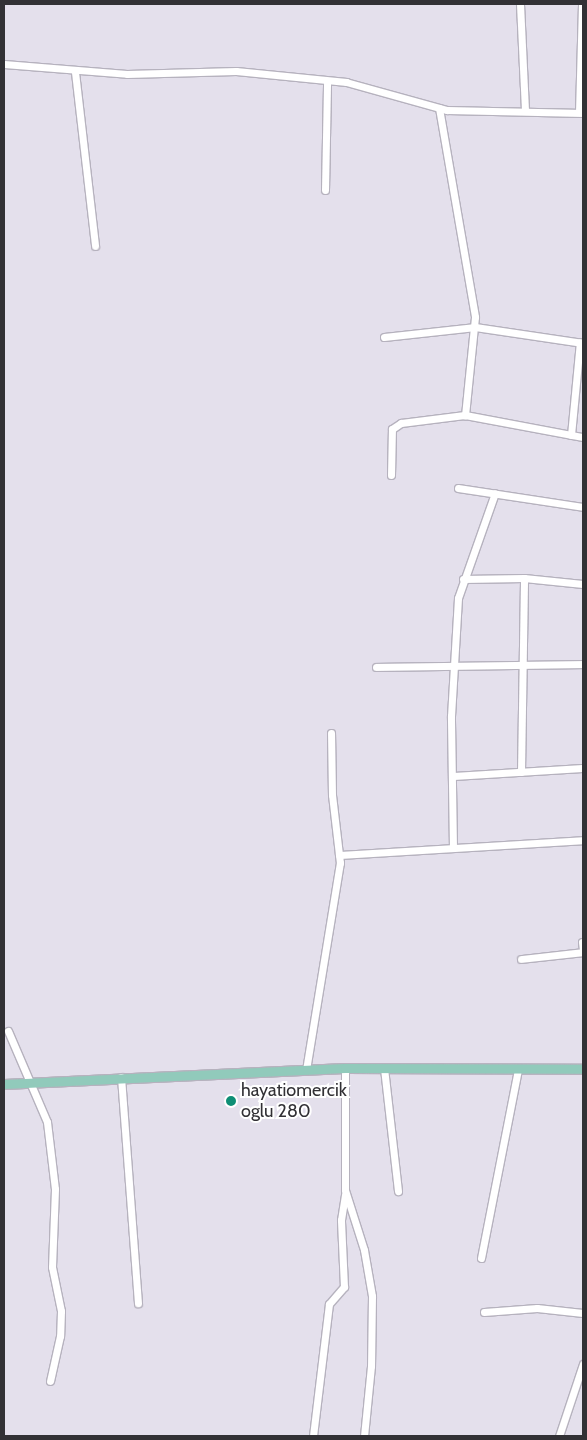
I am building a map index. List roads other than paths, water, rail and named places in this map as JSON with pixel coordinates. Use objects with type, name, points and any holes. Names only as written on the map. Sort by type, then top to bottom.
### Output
[{"type":"main road","points":[[4,1084],[121,1077],[345,1068],[583,1069]]},
{"type":"street","points":[[520,4],[525,111]]},
{"type":"street","points":[[4,64],[75,72],[150,74],[236,71],[346,82],[439,108],[581,113],[582,4]]},
{"type":"street","points":[[75,72],[95,246]]},
{"type":"street","points":[[325,190],[326,81]]},
{"type":"street","points":[[439,108],[475,327],[465,415]]},
{"type":"street","points":[[384,337],[475,327],[582,343],[572,435]]},
{"type":"street","points":[[391,474],[392,429],[400,423],[465,415],[583,437]]},
{"type":"street","points":[[458,488],[583,507]]},
{"type":"street","points":[[453,848],[451,716],[458,598],[463,579],[495,493]]},
{"type":"street","points":[[463,579],[524,578],[583,584]]},
{"type":"street","points":[[521,772],[521,666],[524,578]]},
{"type":"street","points":[[376,667],[583,664]]},
{"type":"street","points":[[306,1070],[336,891],[339,855],[332,795],[331,733]]},
{"type":"street","points":[[453,776],[583,768]]},
{"type":"street","points":[[339,855],[583,840]]},
{"type":"street","points":[[521,959],[583,951],[582,942]]},
{"type":"street","points":[[8,1030],[32,1082],[47,1122],[55,1189],[52,1267],[61,1311],[60,1336],[50,1381]]},
{"type":"street","points":[[313,1436],[329,1304],[344,1287],[341,1220],[345,1190],[345,1068]]},
{"type":"street","points":[[384,1068],[398,1191]]},
{"type":"street","points":[[481,1258],[518,1069]]},
{"type":"street","points":[[121,1077],[138,1303]]},
{"type":"street","points":[[345,1190],[364,1250],[372,1296],[371,1366],[364,1436]]},
{"type":"street","points":[[484,1312],[538,1308],[583,1312]]},
{"type":"street","points":[[559,1436],[583,1364]]},
{"type":"place","name":"hayatiomercik oglu 280","points":[[231,1101]]}]
